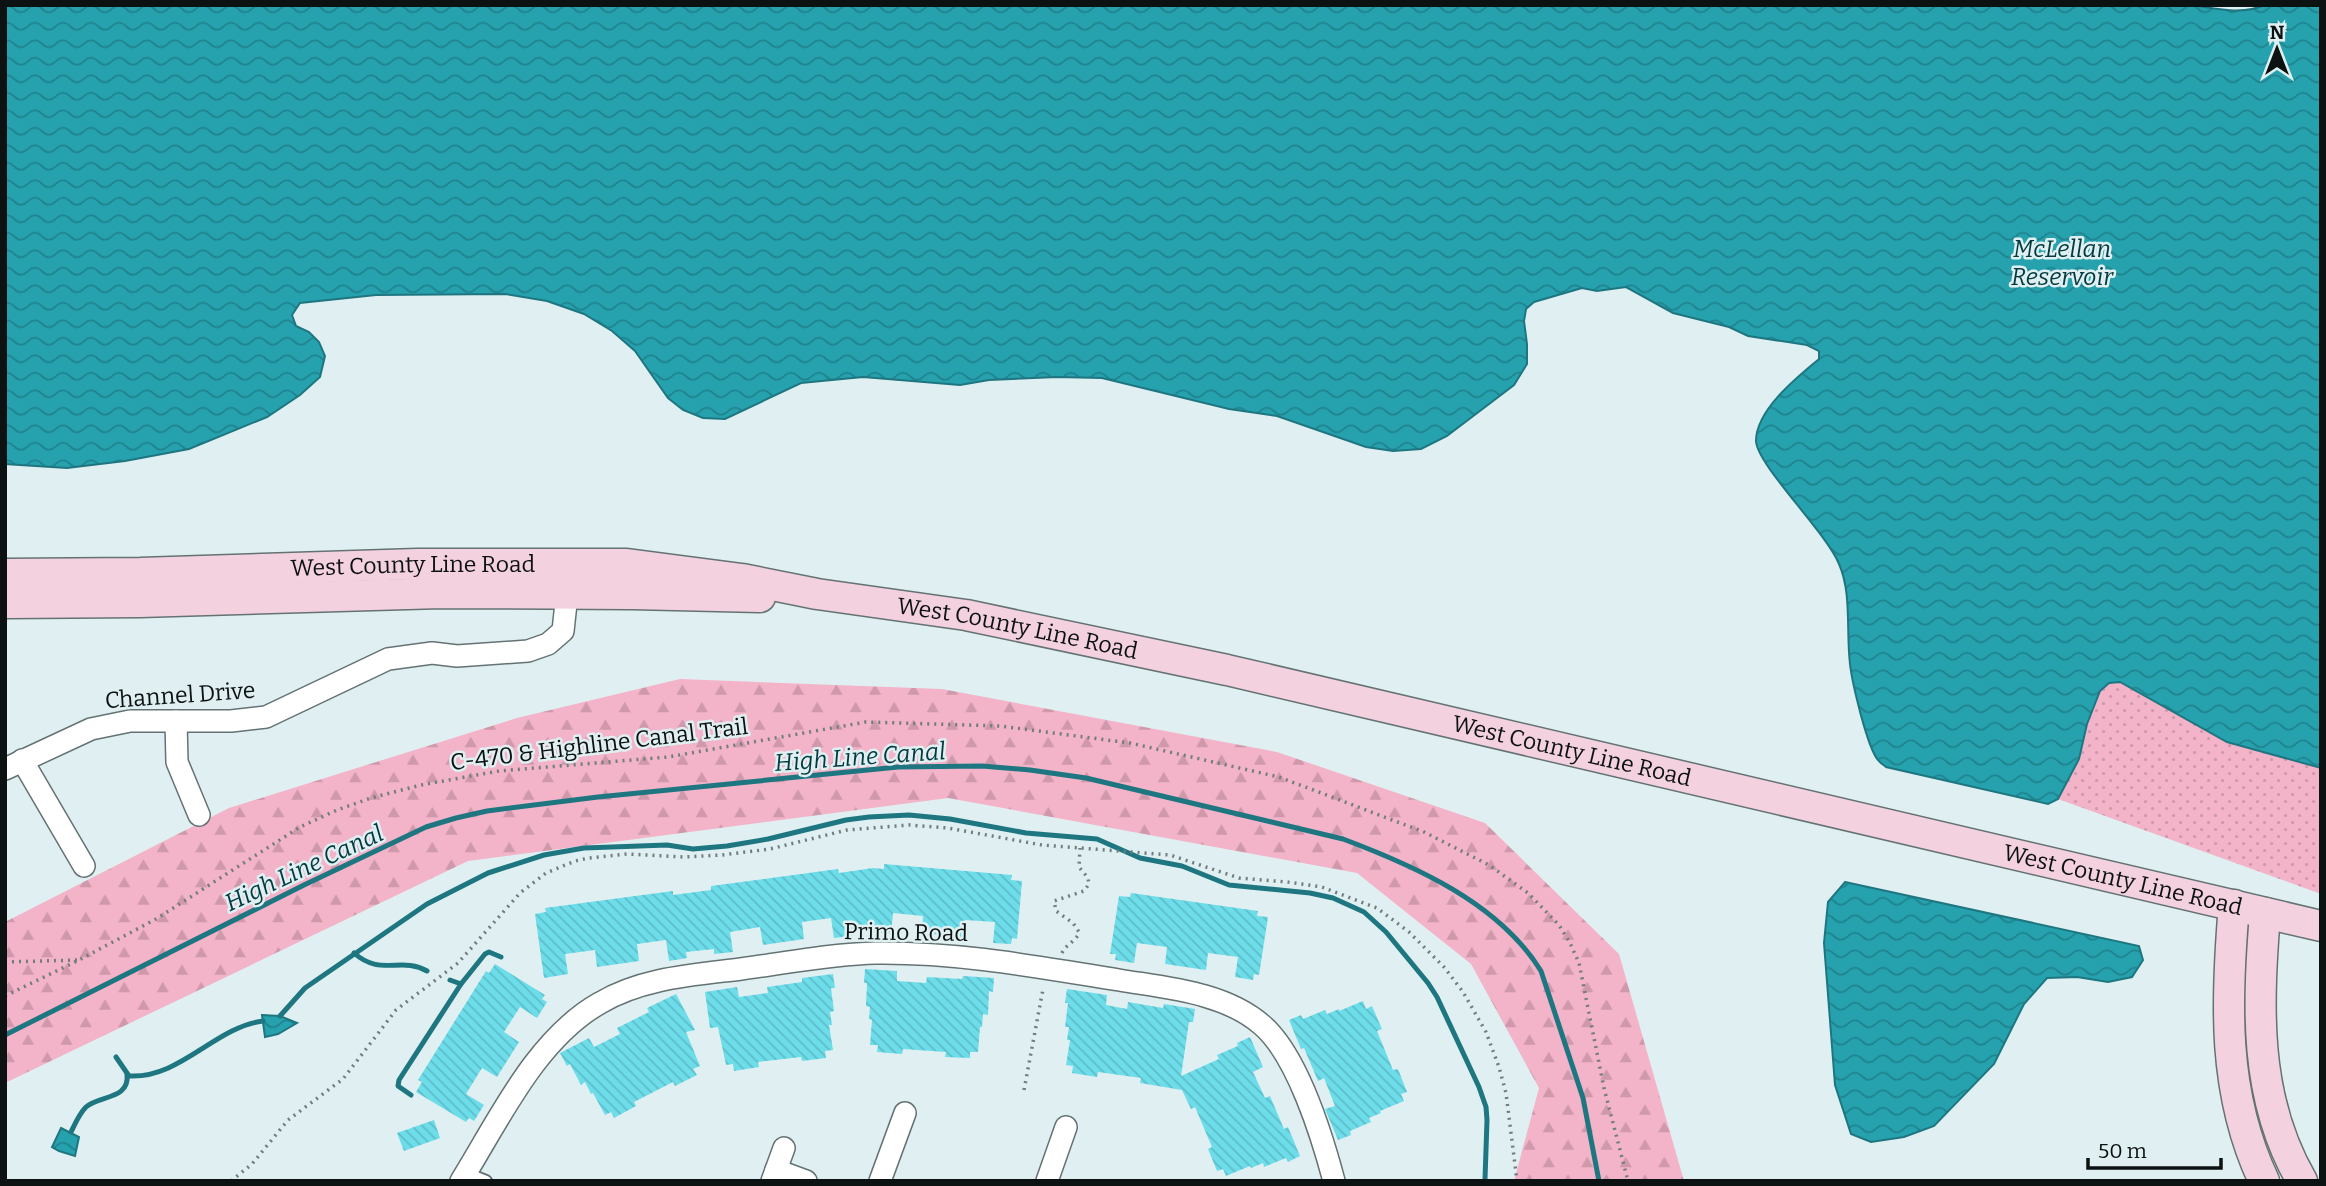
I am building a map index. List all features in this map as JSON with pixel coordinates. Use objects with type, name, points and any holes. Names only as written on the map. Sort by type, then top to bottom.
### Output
[{"type":"main road","name":"West County Line Road","points":[[5,574],[140,573],[417,564],[627,564],[742,579],[817,594],[966,615],[1227,670],[2321,926]]},
{"type":"main road","name":"West County Line Road","points":[[5,603],[141,602],[441,593],[742,598],[817,594]]},
{"type":"main road","points":[[2234,905],[2229,980],[2231,1066],[2247,1140],[2264,1181]]},
{"type":"main road","points":[[2265,913],[2260,1014],[2266,1090],[2279,1135],[2302,1181]]},
{"type":"street","name":"Channel Drive","points":[[14,764],[91,729],[130,721],[231,721],[266,717],[388,659],[432,653],[457,656],[528,651],[548,644],[563,631],[567,593]]},
{"type":"street","points":[[176,721],[177,762],[199,815]]},
{"type":"street","points":[[14,764],[84,866]]},
{"type":"street","name":"Primo Road","points":[[464,1177],[542,1052],[570,1024],[601,1002],[638,986],[681,976],[850,955],[896,953],[1018,963],[1179,990],[1241,1010],[1261,1024],[1285,1051],[1327,1152],[1335,1181]]},
{"type":"street","points":[[880,1181],[905,1113]]},
{"type":"street","points":[[1047,1181],[1066,1127]]},
{"type":"street","points":[[784,1148],[774,1175],[806,1181]]},
{"type":"lane","points":[[464,1177],[486,1181]]},
{"type":"path","name":"C-470 & Highline Canal Trail","points":[[5,962],[79,960],[156,919],[300,827],[371,798],[421,785],[499,771],[668,757],[866,722],[1000,726],[1129,743],[1279,777],[1365,808],[1424,832],[1489,865],[1528,892],[1559,925],[1579,963],[1604,1088],[1628,1181]]},
{"type":"path","points":[[231,1181],[252,1164],[288,1120],[343,1079],[396,1010],[458,963],[520,893],[546,873],[575,861],[608,855],[722,855],[770,849],[847,830],[909,825],[948,828],[1033,844],[1170,855],[1239,878],[1322,887],[1377,908],[1409,932],[1444,967],[1463,992],[1486,1032],[1506,1093],[1517,1181]]},
{"type":"path","points":[[5,996],[79,960]]},
{"type":"green space","points":[[680,679],[942,689],[1277,752],[1485,823],[1619,954],[1684,1181],[1514,1181],[1539,1088],[1471,964],[1357,873],[948,798],[468,861],[5,1083],[5,922],[229,808],[517,718]]},
{"type":"green space","points":[[2120,682],[2227,742],[2321,768],[2321,894],[2058,799],[2079,759],[2087,724],[2100,691],[2109,683]]},
{"type":"water","name":"McLellan Reservoir","points":[[5,5],[2193,5],[2248,10],[2264,5],[2321,5],[2321,768],[2227,742],[2120,682],[2109,683],[2100,691],[2087,724],[2079,759],[2058,799],[2048,804],[1886,767],[1874,753],[1857,699],[1850,664],[1846,587],[1839,564],[1821,535],[1768,466],[1756,441],[1758,429],[1770,406],[1819,359],[1819,351],[1807,345],[1748,336],[1729,327],[1673,313],[1626,287],[1597,291],[1582,288],[1534,302],[1526,309],[1524,321],[1527,364],[1514,385],[1447,436],[1421,449],[1393,451],[1366,447],[1277,416],[1229,409],[1102,378],[989,380],[960,385],[863,377],[801,383],[725,419],[703,418],[683,410],[668,398],[635,351],[612,331],[584,314],[547,301],[505,294],[376,295],[300,303],[292,315],[296,326],[309,332],[319,342],[325,356],[320,377],[300,395],[267,417],[189,449],[125,461],[67,468],[5,464]]},
{"type":"water","points":[[1845,882],[2139,946],[2143,960],[2132,977],[2108,982],[2077,977],[2047,978],[2024,1004],[1994,1064],[1934,1126],[1904,1137],[1871,1142],[1851,1134],[1835,1085],[1824,943],[1828,902]]},
{"type":"water","points":[[262,1015],[280,1016],[297,1023],[278,1034],[265,1037]]},
{"type":"water","points":[[61,1128],[79,1137],[75,1156],[52,1147]]},
{"type":"building","points":[[884,864],[1012,875],[1011,880],[1022,881],[1017,939],[1012,938],[1011,944],[993,943],[995,922],[965,920],[963,937],[922,933],[923,916],[893,913],[891,934],[852,930],[852,936],[834,938],[831,918],[802,922],[804,939],[763,945],[760,927],[730,932],[733,952],[714,954],[714,949],[686,952],[687,958],[669,961],[666,940],[637,944],[639,961],[597,967],[595,950],[565,954],[568,974],[544,978],[535,914],[546,912],[545,908],[673,891],[673,895],[711,890],[711,886],[838,869],[839,873],[884,869]]},
{"type":"building","points":[[1131,893],[1258,911],[1257,916],[1268,917],[1259,975],[1254,974],[1253,980],[1235,977],[1238,957],[1208,953],[1206,970],[1165,964],[1167,947],[1137,943],[1134,963],[1115,960],[1116,954],[1110,954],[1119,896],[1130,897]]},
{"type":"building","points":[[495,964],[545,995],[542,999],[547,1002],[537,1018],[520,1007],[504,1032],[519,1042],[497,1077],[482,1068],[466,1094],[484,1105],[474,1121],[469,1118],[466,1122],[416,1092],[422,1082],[418,1080],[486,971],[489,973]]},
{"type":"building","points":[[865,969],[897,971],[897,981],[926,983],[927,977],[994,978],[993,992],[989,991],[988,1015],[983,1014],[980,1027],[978,1052],[970,1052],[970,1058],[945,1057],[946,1052],[903,1049],[902,1054],[877,1052],[878,1045],[870,1045],[872,1020],[869,1019],[870,1007],[866,1006]]},
{"type":"building","points":[[833,974],[835,988],[831,988],[834,1011],[830,1012],[832,1025],[829,1025],[833,1050],[825,1051],[826,1058],[802,1061],[801,1057],[758,1062],[759,1067],[734,1071],[733,1064],[726,1065],[718,1027],[710,1028],[705,992],[737,987],[739,997],[768,993],[767,987]]},
{"type":"building","points":[[1067,989],[1107,995],[1106,1005],[1127,1009],[1128,1002],[1163,1008],[1164,1004],[1195,1009],[1193,1022],[1189,1022],[1181,1076],[1219,1059],[1217,1055],[1238,1046],[1237,1043],[1250,1037],[1263,1067],[1253,1072],[1265,1098],[1270,1096],[1284,1129],[1288,1127],[1300,1156],[1288,1162],[1286,1158],[1264,1167],[1263,1163],[1251,1168],[1250,1166],[1226,1176],[1223,1169],[1217,1171],[1208,1149],[1212,1147],[1195,1107],[1191,1109],[1182,1090],[1140,1083],[1141,1078],[1098,1072],[1097,1077],[1072,1073],[1073,1066],[1066,1065],[1070,1040],[1067,1040],[1069,1027],[1065,1027]]},
{"type":"building","points":[[676,994],[695,1030],[686,1032],[700,1066],[693,1069],[697,1075],[675,1086],[673,1082],[634,1102],[636,1106],[614,1118],[611,1112],[605,1115],[593,1093],[591,1094],[585,1082],[581,1085],[570,1064],[567,1066],[560,1053],[589,1038],[594,1047],[620,1034],[617,1028],[649,1012],[647,1008]]},
{"type":"building","points":[[1363,1001],[1366,1009],[1372,1006],[1382,1029],[1377,1031],[1393,1070],[1398,1069],[1407,1092],[1401,1094],[1404,1101],[1380,1111],[1381,1113],[1369,1118],[1371,1122],[1350,1131],[1351,1135],[1338,1140],[1325,1109],[1335,1106],[1324,1078],[1318,1081],[1289,1020],[1301,1015],[1303,1019],[1325,1010],[1327,1014],[1339,1011]]},
{"type":"building","points":[[434,1120],[440,1138],[404,1151],[397,1133]]},
{"type":"waterway","name":"High Line Canal","points":[[5,1035],[304,885],[426,827],[456,818],[487,811],[598,797],[898,767],[982,766],[1030,770],[1086,778],[1343,839],[1398,861],[1479,906],[1523,947],[1541,971],[1583,1098],[1599,1181]]},
{"type":"waterway","points":[[280,1016],[305,988],[427,904],[488,873],[544,855],[584,848],[667,845],[693,849],[727,846],[869,817],[909,815],[950,819],[1026,833],[1097,839],[1140,858],[1182,866],[1229,885],[1310,893],[1333,898],[1364,912],[1386,932],[1428,983],[1479,1087],[1487,1120],[1485,1179]]},
{"type":"waterway","points":[[411,1095],[398,1086],[399,1080],[461,984],[485,954],[489,952],[501,957]]},
{"type":"waterway","points":[[354,953],[373,964],[408,965],[427,971]]},
{"type":"waterway","points":[[450,980],[461,984]]},
{"type":"waterway","points":[[116,1057],[129,1076],[147,1075],[165,1070],[246,1025],[263,1021]]},
{"type":"waterway","points":[[71,1132],[86,1107],[113,1096],[124,1088],[127,1074]]}]
